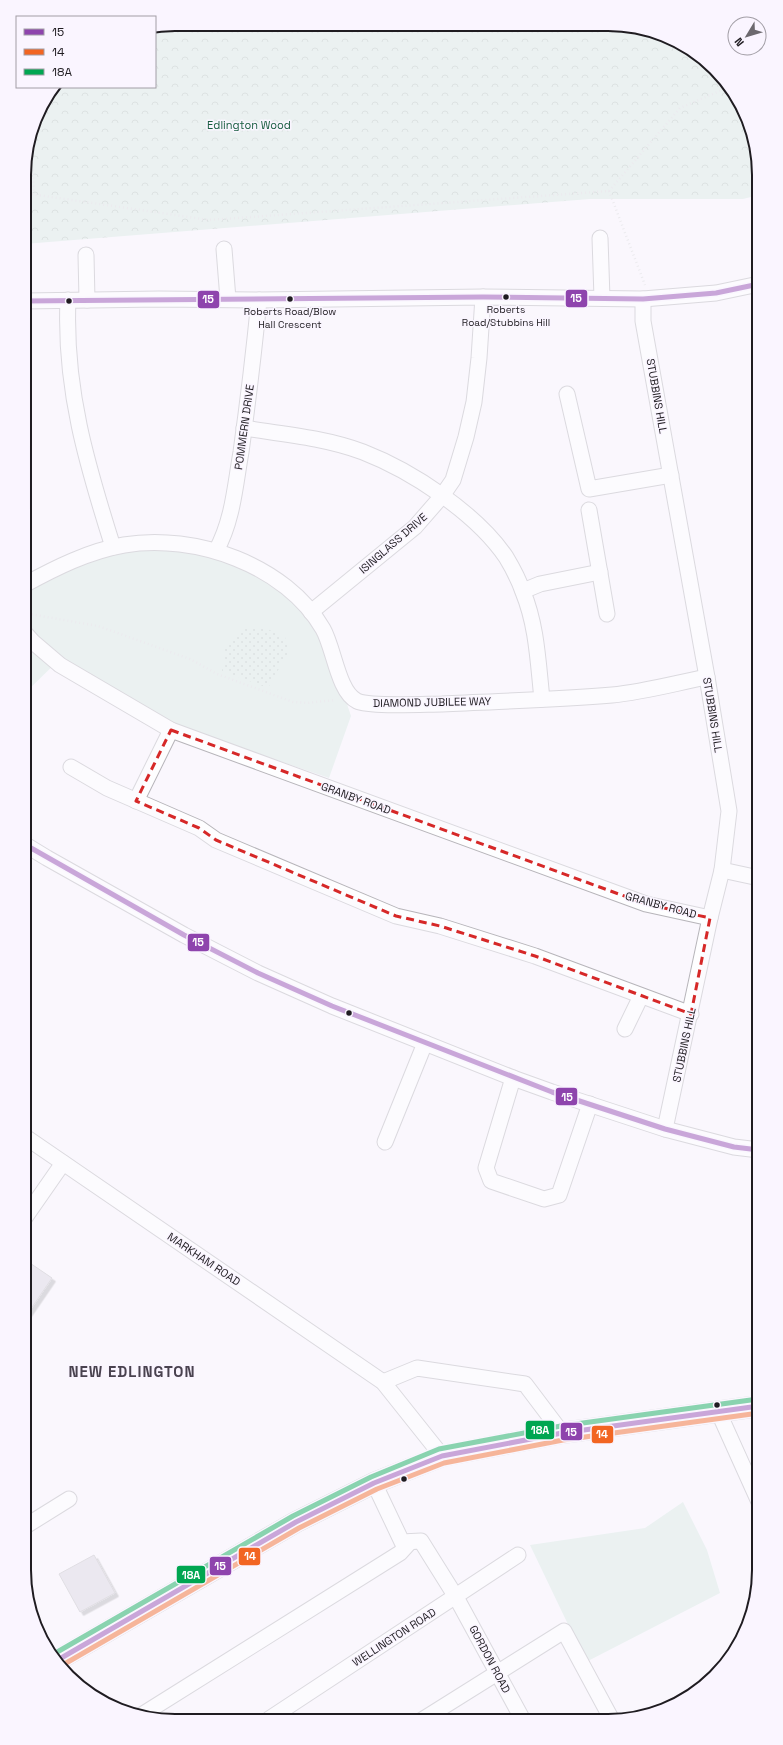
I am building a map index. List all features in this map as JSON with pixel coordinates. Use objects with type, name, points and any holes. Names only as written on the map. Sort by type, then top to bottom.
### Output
[{"type":"main road","points":[[61,1658],[296,1522],[374,1483],[442,1456],[562,1434],[752,1407]]},
{"type":"street","points":[[600,238],[602,298]]},
{"type":"street","points":[[224,249],[228,299]]},
{"type":"street","points":[[86,255],[87,300]]},
{"type":"street","points":[[31,301],[483,297],[646,298],[716,293],[752,285]]},
{"type":"street","name":"ISINGLASS DRIVE","points":[[311,612],[415,526],[442,496],[453,480],[466,437],[474,402],[479,358],[483,297]]},
{"type":"street","name":"STUBBINS HILL","points":[[646,298],[643,321],[707,677],[729,811],[722,870],[710,918],[665,1129]]},
{"type":"street","points":[[68,300],[67,342],[77,419],[90,472],[113,547]]},
{"type":"street","name":"POMMERN DRIVE","points":[[216,551],[223,538],[232,512],[244,428],[259,300]]},
{"type":"street","points":[[567,394],[589,489],[671,475]]},
{"type":"street","points":[[244,428],[319,440],[362,452],[413,477],[442,496],[480,527],[506,557],[523,591],[533,622],[542,699]]},
{"type":"street","points":[[589,510],[607,614]]},
{"type":"street","points":[[31,582],[70,562],[113,547],[160,542],[195,546],[216,551],[235,558],[272,577],[288,589],[311,612],[323,630],[345,688],[351,696]]},
{"type":"street","points":[[523,591],[540,584],[600,572]]},
{"type":"street","name":"GRANBY ROAD","points":[[31,640],[60,665],[171,730],[639,901],[710,918]]},
{"type":"street","name":"DIAMOND JUBILEE WAY","points":[[351,696],[358,702],[418,705],[542,699],[614,695],[707,677]]},
{"type":"street","points":[[136,801],[171,730]]},
{"type":"street","points":[[71,767],[107,788],[198,828],[216,840],[396,916],[440,926],[535,956],[690,1014]]},
{"type":"street","points":[[31,848],[177,932],[332,1006],[513,1078],[665,1129],[734,1147],[752,1149]]},
{"type":"street","points":[[722,870],[752,876]]},
{"type":"street","points":[[625,1029],[641,996]]},
{"type":"street","points":[[385,1142],[425,1043]]},
{"type":"street","points":[[513,1078],[486,1168],[491,1181],[544,1199],[559,1195],[590,1104]]},
{"type":"street","name":"MARKHAM ROAD","points":[[31,1141],[383,1382],[442,1456]]},
{"type":"street","points":[[31,1209],[63,1163]]},
{"type":"street","points":[[383,1382],[417,1368],[525,1384],[562,1434]]},
{"type":"street","points":[[718,1411],[752,1486]]},
{"type":"street","points":[[374,1483],[402,1542],[410,1542]]},
{"type":"street","points":[[31,1523],[69,1499]]},
{"type":"street","name":"GORDON ROAD","points":[[410,1542],[422,1541],[456,1597],[520,1714]]},
{"type":"street","points":[[148,1711],[400,1553],[410,1542]]},
{"type":"street","name":"WELLINGTON ROAD","points":[[277,1714],[518,1555]]},
{"type":"street","points":[[431,1714],[564,1631],[609,1714]]},
{"type":"path","points":[[31,194],[209,220],[609,191],[680,108],[723,89]]},
{"type":"path","points":[[31,166],[33,169],[34,194]]},
{"type":"path","points":[[609,191],[646,298]]},
{"type":"path","points":[[31,614],[98,626],[190,659],[217,674],[293,702],[307,703],[330,701],[351,696]]},
{"type":"highlighted area","points":[[171,730],[646,904],[710,918],[691,1014],[535,956],[440,926],[396,916],[216,840],[199,828],[136,801]]},
{"type":"green space","name":"Edlington Wood","points":[[166,31],[617,31],[645,36],[663,42],[688,55],[710,73],[728,95],[737,111],[747,138],[751,156],[752,197],[743,199],[590,199],[31,243],[32,156],[42,120],[55,95],[60,88],[156,88],[156,32]]},
{"type":"green space","points":[[181,548],[234,565],[285,590],[322,629],[351,716],[329,778],[174,725],[61,658],[31,687],[31,590],[60,574],[114,551]]},
{"type":"green space","points":[[263,627],[285,637],[289,651],[268,688],[222,671],[225,647],[242,629]]},
{"type":"green space","points":[[683,1502],[707,1550],[720,1593],[586,1662],[530,1545],[645,1528]]},
{"type":"building","points":[[31,1264],[52,1278],[31,1309]]},
{"type":"building","points":[[94,1555],[115,1593],[80,1612],[59,1574]]},
{"type":"transit line","name":"15","points":[[31,301],[483,297],[643,299],[716,293],[752,285]]},
{"type":"transit line","name":"15","points":[[31,848],[184,935],[258,973],[332,1006],[552,1092],[665,1129],[734,1147],[752,1149]]},
{"type":"transit line","name":"18A","points":[[57,1652],[293,1516],[371,1477],[439,1449],[561,1426],[752,1400]]},
{"type":"transit line","name":"15","points":[[61,1658],[296,1522],[374,1483],[442,1456],[562,1433],[752,1407]]},
{"type":"transit line","name":"14","points":[[66,1663],[299,1528],[377,1489],[444,1463],[563,1440],[752,1414]]},
{"type":"place","name":"Roberts Road/Stubbins Hill","points":[[506,297]]},
{"type":"place","name":"Roberts Road/Blow Hall Crescent","points":[[290,299]]},
{"type":"district","name":"NEW EDLINGTON","points":[[132,1371]]}]
